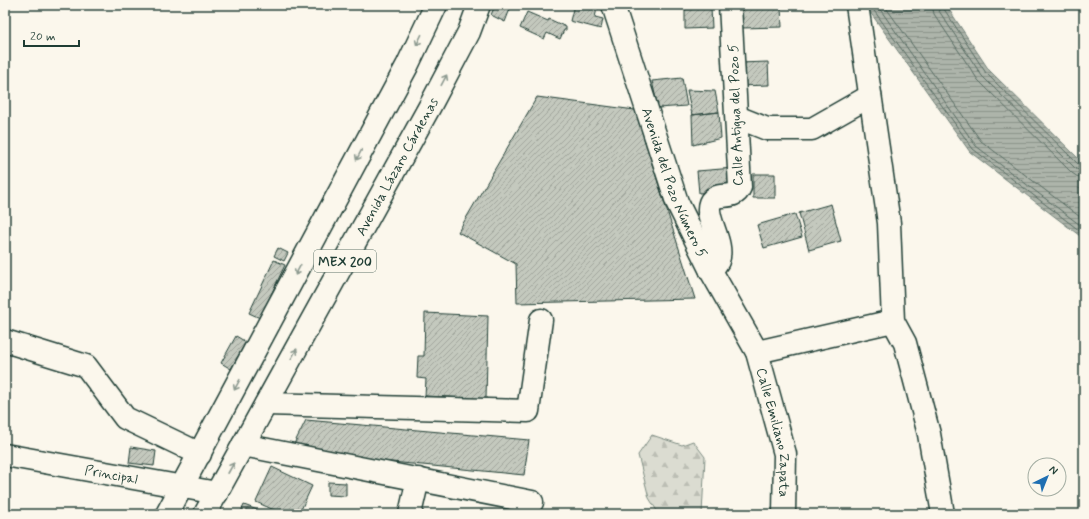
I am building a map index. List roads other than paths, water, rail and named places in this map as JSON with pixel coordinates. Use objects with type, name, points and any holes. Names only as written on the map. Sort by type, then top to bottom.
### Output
[{"type":"street","name":"MEX 200","points":[[167,514],[407,66],[436,5]]},
{"type":"street","name":"Avenida Lázaro Cárdenas","points":[[205,514],[430,106],[469,32],[479,5]]},
{"type":"street","name":"Avenida del Pozo Número 5","points":[[613,5],[677,202],[711,271],[757,352]]},
{"type":"street","name":"Calle Antigua del Pozo 5","points":[[711,271],[718,260],[719,244],[708,211],[710,202],[716,196],[734,195],[740,188],[730,5]]},
{"type":"street","points":[[857,5],[889,223],[893,321],[905,343],[929,434],[943,514]]},
{"type":"street","points":[[737,117],[767,129],[812,129],[870,96]]},
{"type":"street","points":[[266,404],[528,411],[541,320]]},
{"type":"street","points":[[757,352],[893,321]]},
{"type":"street","points":[[7,343],[86,366],[125,418],[200,454]]},
{"type":"street","name":"Calle Emiliano Zapata","points":[[757,352],[785,454],[784,514]]},
{"type":"street","points":[[243,445],[532,502]]},
{"type":"street","name":"Principal","points":[[5,455],[217,493]]},
{"type":"street","points":[[410,514],[418,479]]},
{"type":"water","points":[[865,5],[946,5],[989,70],[1084,164],[1084,239],[970,152]]}]
